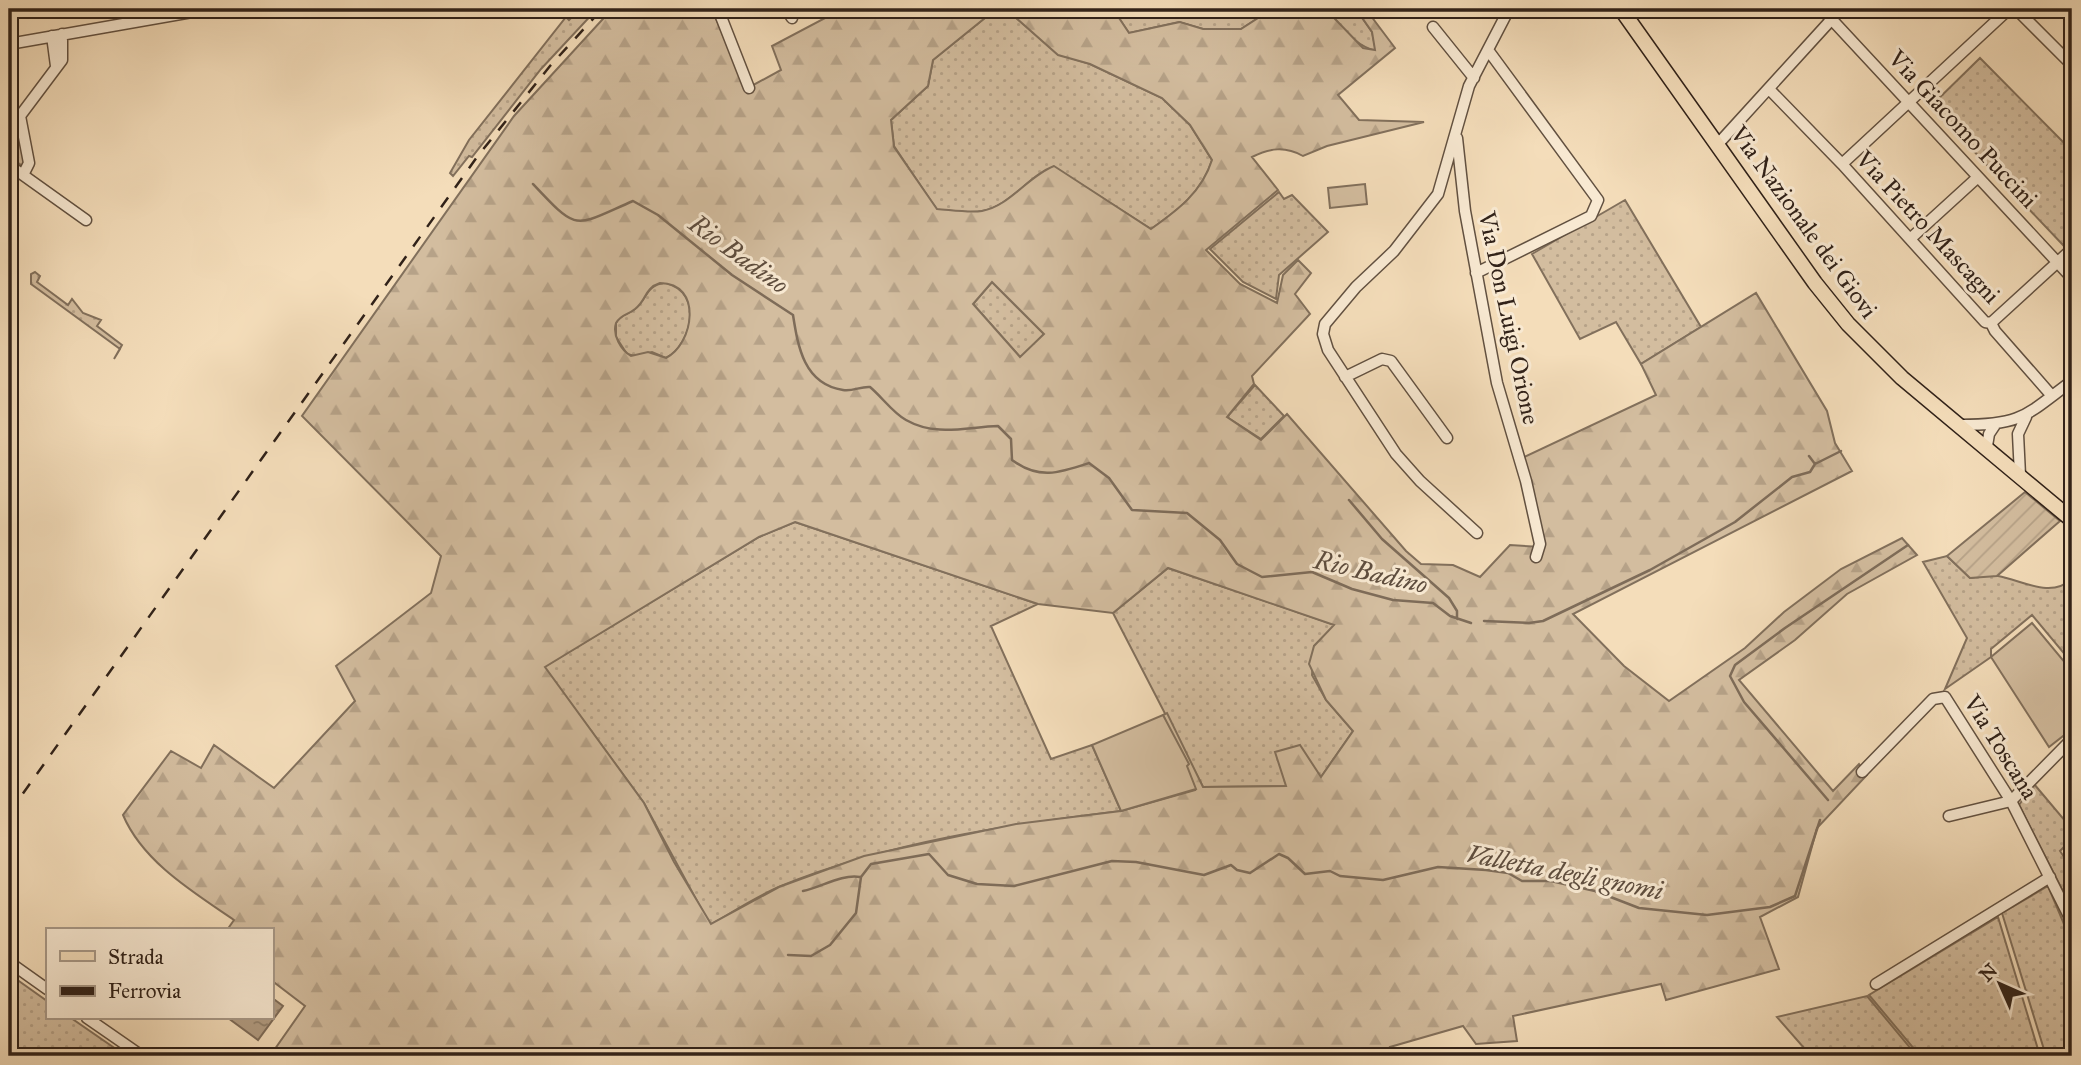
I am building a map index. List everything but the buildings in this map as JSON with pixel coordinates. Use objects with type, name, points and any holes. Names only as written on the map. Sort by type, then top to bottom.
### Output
[{"type":"main road","name":"Via Nazionale dei Giovi","points":[[1621,9],[1815,284],[1848,324],[1902,378],[1987,446],[2072,520]]},
{"type":"street","points":[[9,44],[209,9]]},
{"type":"street","points":[[718,9],[750,88]]},
{"type":"street","points":[[1478,533],[1443,504],[1396,454],[1345,377],[1328,349],[1323,334],[1325,324],[1356,287],[1394,251],[1438,194],[1457,125],[1474,78],[1509,9]]},
{"type":"street","name":"Via Giacomo Puccini","points":[[1822,9],[2072,278]]},
{"type":"street","points":[[1718,144],[1841,9]]},
{"type":"street","points":[[1842,164],[1911,103],[2009,9]]},
{"type":"street","points":[[2016,9],[2072,65]]},
{"type":"street","points":[[1433,27],[1474,78]]},
{"type":"street","points":[[23,174],[29,162],[15,117],[56,66],[57,35]]},
{"type":"street","points":[[1476,273],[1591,216],[1598,206],[1598,200],[1488,50]]},
{"type":"street","name":"Via Pietro Mascagni","points":[[1769,89],[1842,164],[1985,322],[1991,323],[2052,396]]},
{"type":"street","name":"Via Don Luigi Orione","points":[[1457,125],[1462,186],[1476,273],[1497,383],[1526,481],[1540,544],[1536,557]]},
{"type":"street","points":[[9,165],[86,220]]},
{"type":"street","points":[[1910,239],[1978,177]]},
{"type":"street","points":[[1991,323],[2072,249]]},
{"type":"street","points":[[1345,377],[1382,359],[1391,361],[1447,438]]},
{"type":"street","points":[[1961,425],[1995,425],[2026,417],[2072,381]]},
{"type":"street","points":[[2020,475],[2018,434],[2026,417]]},
{"type":"street","points":[[1987,446],[1989,434],[1995,425]]},
{"type":"street","points":[[1999,457],[2011,454],[2018,447]]},
{"type":"street","name":"Via Toscana","points":[[1862,772],[1933,699],[1945,696],[2011,801],[2072,922]]},
{"type":"street","points":[[1949,816],[2011,801],[2072,738]]},
{"type":"street","points":[[1876,984],[2050,877]]},
{"type":"street","points":[[9,962],[46,988]]},
{"type":"street","points":[[90,1020],[142,1056]]},
{"type":"green space","points":[[580,9],[597,9],[541,69],[472,157],[469,156],[453,176],[450,173],[469,140],[566,17],[569,20]]},
{"type":"green space","points":[[612,9],[712,9],[746,89],[781,70],[772,46],[842,9],[996,9],[933,60],[928,86],[891,120],[894,147],[937,209],[971,212],[992,208],[1054,166],[1151,229],[1180,207],[1208,171],[1212,160],[1190,125],[1162,98],[1090,64],[1058,55],[1006,9],[1113,9],[1129,33],[1180,22],[1203,29],[1241,29],[1266,9],[1339,9],[1335,19],[1363,48],[1375,50],[1372,32],[1356,9],[1375,9],[1371,16],[1395,48],[1338,95],[1359,120],[1424,122],[1327,146],[1303,156],[1278,149],[1252,157],[1278,190],[1206,250],[1240,284],[1277,303],[1283,275],[1298,260],[1311,273],[1295,294],[1310,314],[1252,376],[1254,384],[1227,417],[1261,440],[1287,414],[1406,551],[1421,564],[1453,565],[1480,577],[1510,545],[1541,547],[1522,458],[1656,395],[1641,364],[1756,293],[1827,411],[1835,443],[1852,471],[1573,614],[1624,666],[1669,701],[1745,648],[1784,612],[1841,569],[1902,538],[1917,555],[1847,594],[1795,640],[1739,680],[1833,791],[1859,764],[1867,775],[1817,828],[1798,897],[1760,917],[1779,969],[1666,1000],[1661,984],[1513,1016],[1517,1041],[1476,1044],[1463,1026],[1390,1047],[1393,1056],[270,1056],[305,1006],[273,982],[273,928],[228,928],[234,920],[186,887],[156,861],[132,832],[123,815],[171,751],[201,768],[214,745],[274,788],[355,701],[336,666],[431,593],[441,556],[302,416],[514,116]],"holes":[[[992,282],[1044,334],[1020,357],[973,304]],[[660,283],[674,286],[683,293],[690,315],[688,328],[676,351],[666,358],[648,352],[631,356],[618,342],[616,323],[639,306],[648,291]],[[795,522],[1038,604],[1113,613],[1168,568],[1334,625],[1314,646],[1309,664],[1326,700],[1353,731],[1321,777],[1300,745],[1275,752],[1286,786],[1203,787],[1167,713],[1163,715],[1195,790],[1121,811],[1016,824],[864,856],[779,887],[711,924],[674,862],[644,803],[545,667],[759,537]]]},
{"type":"green space","points":[[996,9],[1006,9],[1058,54],[1090,64],[1162,98],[1190,125],[1212,160],[1202,182],[1171,215],[1151,229],[1054,167],[992,208],[971,212],[937,210],[894,146],[891,120],[928,86],[933,60]]},
{"type":"green space","points":[[1113,9],[1266,9],[1241,29],[1203,29],[1179,22],[1129,33]]},
{"type":"green space","points":[[1339,9],[1356,9],[1372,32],[1376,51],[1358,42],[1335,19]]},
{"type":"green space","points":[[1980,58],[2072,151],[2072,236],[2063,245],[1931,106]]},
{"type":"green space","points":[[17,121],[25,168],[9,156],[9,122]]},
{"type":"green space","points":[[1365,184],[1367,204],[1330,208],[1328,188]]},
{"type":"green space","points":[[1279,192],[1284,199],[1292,195],[1328,232],[1279,275],[1276,299],[1243,282],[1210,249]]},
{"type":"green space","points":[[1625,200],[1701,327],[1641,364],[1616,322],[1580,339],[1532,254]]},
{"type":"green space","points":[[35,272],[40,276],[37,282],[68,305],[72,299],[83,313],[101,320],[97,326],[122,345],[120,349],[31,284],[31,274]]},
{"type":"green space","points":[[992,282],[1044,334],[1021,358],[973,304]]},
{"type":"green space","points":[[665,283],[678,288],[686,297],[689,307],[690,319],[682,342],[666,358],[652,352],[635,356],[627,354],[616,337],[616,323],[639,305],[654,286]]},
{"type":"green space","points":[[1255,385],[1284,416],[1261,439],[1227,417]]},
{"type":"green space","points":[[2025,492],[2060,521],[1997,576],[1970,578],[1947,556]]},
{"type":"green space","points":[[795,522],[1038,604],[991,626],[1051,759],[1092,745],[1121,811],[991,829],[864,858],[781,886],[710,925],[644,803],[544,667],[759,537]]},
{"type":"green space","points":[[1947,556],[1970,578],[1998,576],[2045,588],[2055,588],[2072,579],[2072,663],[2032,615],[1991,649],[1991,657],[1945,689],[1967,638],[1923,562]]},
{"type":"green space","points":[[1168,568],[1335,625],[1314,646],[1312,675],[1326,700],[1353,731],[1321,777],[1287,786],[1203,787],[1113,613]]},
{"type":"green space","points":[[2032,623],[2072,671],[2072,729],[2049,747],[1991,657]]},
{"type":"green space","points":[[1163,715],[1189,764],[1187,766],[1196,789],[1121,811],[1092,745]]},
{"type":"green space","points":[[2034,784],[2072,829],[2072,839],[2060,851],[2072,869],[2072,909],[2019,805]]},
{"type":"green space","points":[[2048,886],[2072,943],[2072,1056],[2046,1056],[2002,913]]},
{"type":"green space","points":[[1998,917],[2040,1056],[1920,1056],[1869,995]]},
{"type":"green space","points":[[9,974],[46,1000],[46,1020],[74,1020],[126,1056],[9,1056]]},
{"type":"green space","points":[[1867,996],[1917,1056],[1811,1056],[1777,1017]]},
{"type":"water","points":[[273,998],[283,1006],[273,1020]]},
{"type":"water","points":[[231,1020],[273,1020],[258,1040]]},
{"type":"waterway","name":"Rio Badino","points":[[533,184],[560,211],[578,221],[599,216],[633,201],[658,215],[732,275],[793,315],[805,362],[819,380],[830,386],[846,390],[870,387],[901,417],[929,428],[951,430],[998,426],[1011,439],[1012,460],[1031,470],[1059,472],[1089,463],[1109,478],[1132,510],[1187,513],[1220,540],[1237,564],[1262,577],[1312,572],[1352,589],[1393,600],[1433,603],[1450,616],[1471,623]]},
{"type":"waterway","points":[[1815,464],[1841,451]]},
{"type":"waterway","name":"Rio Badino","points":[[1484,621],[1543,621],[1650,570],[1735,522],[1792,477],[1810,472],[1815,464],[1809,456]]},
{"type":"waterway","points":[[1349,500],[1382,539],[1449,598],[1457,611],[1457,619]]},
{"type":"waterway","points":[[1828,800],[1744,702],[1730,676],[1735,665],[1785,628],[1908,545]]},
{"type":"waterway","name":"Valletta degli gnomi","points":[[788,955],[811,956],[830,945],[856,913],[861,877],[871,864],[929,854],[948,875],[977,884],[1014,886],[1112,861],[1136,862],[1204,875],[1231,865],[1237,870],[1250,873],[1279,854],[1288,858],[1305,874],[1330,871],[1340,876],[1383,880],[1438,867],[1486,870],[1508,873],[1522,881],[1551,881],[1595,891],[1639,908],[1707,915],[1770,907],[1795,896],[1820,820]]},
{"type":"waterway","points":[[803,891],[839,879],[860,877]]},
{"type":"railway","points":[[9,813],[477,157],[550,66],[602,9]]}]
